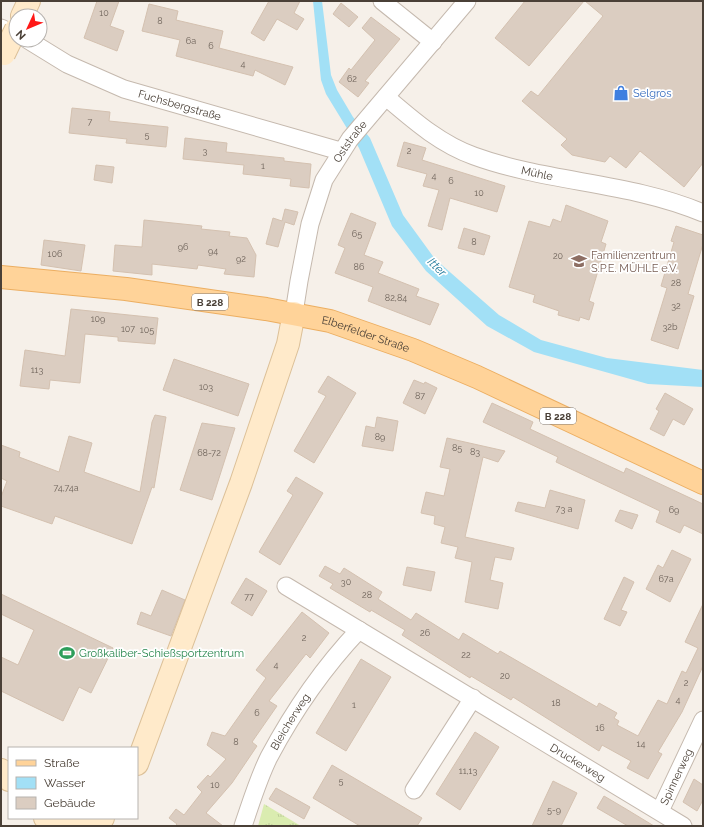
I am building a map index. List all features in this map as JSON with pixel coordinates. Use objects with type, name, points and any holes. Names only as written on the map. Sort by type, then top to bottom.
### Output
[{"type":"main road","points":[[3,57],[8,46]]},
{"type":"main road","name":"Elberfelder Straße","points":[[1,277],[126,289],[294,313],[330,321],[413,350],[477,377],[703,483]]},
{"type":"main road","points":[[138,761],[241,483],[288,344],[294,313]]},
{"type":"main road","points":[[1,770],[8,779]]},
{"type":"main road","points":[[48,819],[68,826]]},
{"type":"main road","points":[[73,826],[82,826],[100,819]]},
{"type":"street","points":[[382,1],[433,42]]},
{"type":"street","name":"Oststraße","points":[[294,313],[299,281],[315,206],[324,180],[345,145],[467,1]]},
{"type":"street","name":"Fuchsbergstraße","points":[[41,48],[67,64],[124,89],[345,145]]},
{"type":"street","name":"Mühle","points":[[386,97],[430,134],[473,156],[533,174],[678,203],[703,213]]},
{"type":"street","name":"Druckerweg","points":[[286,586],[683,826]]},
{"type":"street","name":"Bleicherweg","points":[[243,826],[269,758],[304,700],[340,651],[359,630]]},
{"type":"street","points":[[414,790],[473,698]]},
{"type":"street","name":"Spinnerweg","points":[[660,811],[703,720]]},
{"type":"green space","points":[[264,804],[301,826],[258,826]]},
{"type":"water","name":"Itter","points":[[313,1],[322,1],[331,75],[337,90],[353,117],[370,138],[403,215],[435,259],[499,315],[541,340],[607,358],[703,370],[703,387],[648,384],[534,352],[487,326],[426,271],[392,226],[359,148],[326,94],[321,80]]},
{"type":"building","points":[[97,1],[119,1],[110,26],[124,31],[117,51],[84,38]]},
{"type":"building","points":[[269,1],[300,1],[294,13],[304,19],[297,30],[277,19],[264,41],[251,33]]},
{"type":"building","points":[[525,1],[584,1],[529,66],[495,38]]},
{"type":"building","name":"Selgros","points":[[585,1],[703,1],[703,163],[684,187],[640,151],[626,168],[610,156],[605,162],[572,155],[561,145],[567,139],[522,101],[531,91],[538,96],[603,16]]},
{"type":"building","points":[[341,3],[358,17],[349,27],[333,14]]},
{"type":"building","points":[[149,4],[178,11],[176,20],[223,31],[219,48],[293,67],[285,85],[255,70],[253,76],[176,56],[180,40],[142,31]]},
{"type":"building","points":[[371,17],[400,39],[365,81],[369,83],[358,97],[339,82],[349,68],[351,70],[375,40],[362,28]]},
{"type":"building","points":[[72,108],[110,112],[109,121],[168,127],[166,147],[126,143],[127,139],[69,133]]},
{"type":"building","points":[[185,138],[227,143],[226,152],[284,158],[284,161],[311,164],[309,188],[290,186],[291,179],[243,174],[244,165],[183,159]]},
{"type":"building","points":[[404,142],[426,148],[422,160],[505,186],[497,212],[450,198],[442,230],[428,226],[439,190],[423,186],[427,174],[397,166]]},
{"type":"building","points":[[96,165],[114,167],[112,183],[94,180]]},
{"type":"building","points":[[566,205],[608,221],[601,242],[606,244],[589,301],[594,303],[589,320],[580,317],[579,321],[558,315],[559,311],[533,302],[535,295],[509,287],[529,221],[550,227],[553,219],[561,222]]},
{"type":"building","points":[[285,209],[298,212],[294,225],[285,222],[278,247],[266,244],[273,218],[282,221]]},
{"type":"building","points":[[351,213],[376,223],[364,255],[383,262],[378,273],[419,289],[416,296],[439,304],[430,325],[368,301],[373,287],[335,273],[345,248],[338,245]]},
{"type":"building","points":[[144,220],[202,226],[201,229],[230,232],[229,236],[247,238],[256,255],[254,277],[224,274],[226,269],[198,265],[197,269],[152,264],[152,275],[113,271],[115,245],[142,247]]},
{"type":"building","points":[[676,226],[703,235],[703,244],[688,294],[694,296],[678,349],[651,340],[667,288],[661,286],[674,242],[671,241]]},
{"type":"building","points":[[464,228],[490,236],[484,255],[458,248]]},
{"type":"building","points":[[44,240],[85,245],[81,271],[41,265]]},
{"type":"building","points":[[71,309],[158,318],[155,344],[118,341],[118,337],[85,334],[80,383],[50,380],[49,389],[20,386],[25,350],[65,356]]},
{"type":"building","points":[[174,359],[249,384],[238,416],[163,390]]},
{"type":"building","points":[[328,376],[356,393],[314,463],[294,451],[326,396],[318,392]]},
{"type":"building","points":[[414,380],[424,384],[425,382],[437,388],[425,414],[403,403]]},
{"type":"building","points":[[665,393],[693,409],[684,425],[673,419],[664,436],[650,429],[659,411],[656,409]]},
{"type":"building","points":[[492,403],[533,422],[530,429],[624,473],[626,468],[703,504],[703,534],[684,525],[680,533],[656,522],[660,511],[556,462],[558,457],[483,422]]},
{"type":"building","points":[[155,415],[166,417],[154,488],[152,487],[132,544],[55,516],[52,524],[1,506],[1,497],[7,481],[1,478],[1,445],[20,452],[19,457],[59,472],[69,436],[92,443],[84,472],[140,492],[152,422]]},
{"type":"building","points":[[377,417],[398,421],[393,451],[362,446],[366,426],[375,428]]},
{"type":"building","points":[[202,423],[235,428],[212,500],[180,490]]},
{"type":"building","points":[[447,438],[505,451],[498,462],[483,457],[465,537],[514,548],[511,560],[495,557],[490,580],[503,583],[498,609],[465,602],[472,562],[455,558],[458,547],[441,543],[445,527],[434,524],[435,516],[421,513],[426,492],[444,496],[450,469],[440,467]]},
{"type":"building","points":[[296,477],[323,493],[280,565],[259,552],[293,495],[287,491]]},
{"type":"building","points":[[550,490],[585,500],[578,529],[515,511],[518,502],[545,508]]},
{"type":"building","points":[[620,510],[638,515],[632,529],[615,521]]},
{"type":"building","points":[[672,550],[691,559],[670,602],[646,589],[658,565],[663,568]]},
{"type":"building","points":[[325,566],[340,574],[344,568],[382,592],[378,599],[411,620],[416,613],[459,640],[463,633],[498,654],[500,651],[597,707],[599,703],[617,713],[614,718],[619,721],[617,725],[638,736],[658,700],[667,704],[682,671],[686,673],[698,648],[685,642],[703,604],[703,666],[682,712],[658,752],[662,754],[648,779],[627,768],[631,761],[602,745],[599,751],[513,697],[511,700],[471,676],[470,678],[402,635],[405,630],[371,610],[370,612],[330,588],[333,584],[319,576]]},
{"type":"building","points":[[407,567],[435,572],[431,591],[403,585]]},
{"type":"building","points":[[624,577],[634,582],[621,610],[627,612],[620,626],[604,619]]},
{"type":"building","points":[[246,578],[267,591],[252,616],[231,603]]},
{"type":"building","points":[[162,590],[185,600],[171,636],[137,624],[141,612],[151,616]]},
{"type":"building","name":"Großkaliber-Schießsportzentrum","points":[[1,594],[113,648],[91,693],[79,687],[63,721],[1,691],[1,657],[18,665],[34,630],[1,614]]},
{"type":"building","points":[[302,612],[329,633],[310,658],[306,654],[269,701],[277,706],[252,742],[257,746],[232,783],[206,813],[223,826],[175,826],[177,824],[169,818],[176,809],[184,815],[202,792],[197,787],[208,775],[210,777],[226,759],[207,745],[212,732],[225,736],[266,678],[256,670]]},
{"type":"building","points":[[361,659],[391,677],[346,751],[316,733]]},
{"type":"building","points":[[475,732],[499,747],[460,810],[436,794]]},
{"type":"building","points":[[332,765],[422,818],[417,826],[360,826],[313,798]]},
{"type":"building","points":[[694,779],[703,785],[703,800],[697,811],[683,802]]},
{"type":"building","points":[[553,781],[577,793],[561,826],[532,826]]},
{"type":"building","points":[[276,788],[310,807],[304,819],[269,799]]},
{"type":"building","points":[[604,796],[654,826],[628,826],[597,808]]},
{"type":"place","name":"Selgros","points":[[621,93]]},
{"type":"place","name":"Familienzentrum S.P.E. MÜHLE e.V.","points":[[579,261]]},
{"type":"place","name":"Großkaliber-Schießsportzentrum","points":[[67,653]]}]
